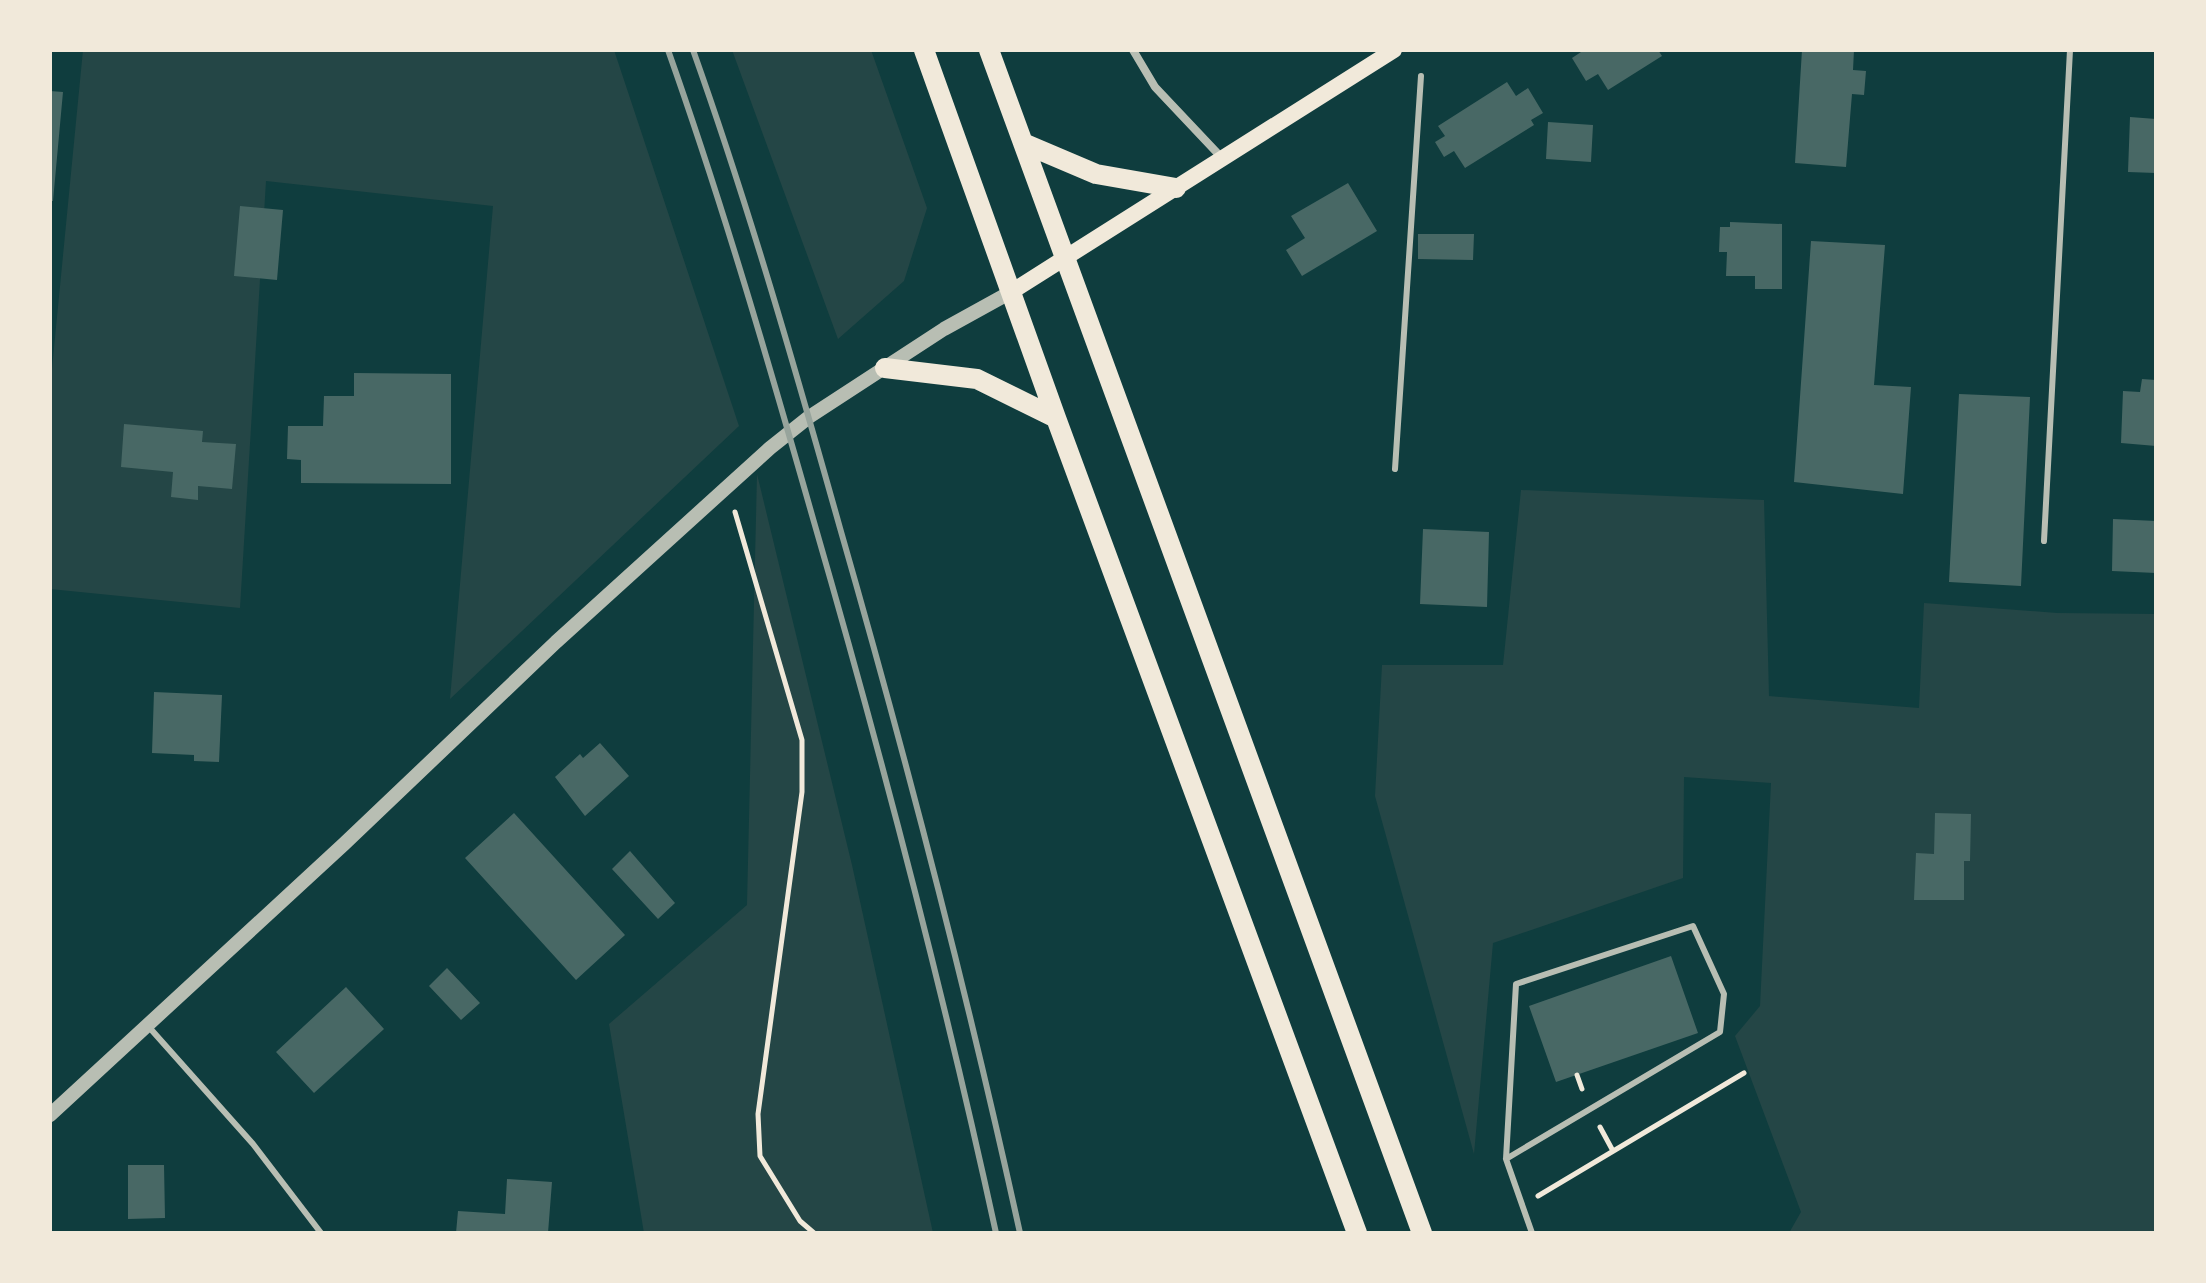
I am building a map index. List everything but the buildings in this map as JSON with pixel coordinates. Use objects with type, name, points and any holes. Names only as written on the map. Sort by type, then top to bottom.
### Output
[{"type":"main road","points":[[924,50],[1056,418],[1357,1233]]},
{"type":"main road","points":[[989,50],[1422,1233]]},
{"type":"main road","points":[[1011,292],[1394,50]]},
{"type":"main road","points":[[1023,143],[1096,174],[1176,188]]},
{"type":"main road","points":[[885,368],[977,379],[1056,418]]},
{"type":"street","points":[[1133,50],[1155,87],[1223,159]]},
{"type":"street","points":[[50,1115],[727,485],[809,417],[944,329],[1011,292]]},
{"type":"lane","points":[[2044,541],[2070,50]]},
{"type":"lane","points":[[1395,469],[1421,76]]},
{"type":"lane","points":[[1506,1159],[1720,1032],[1724,994],[1693,926],[1516,984],[1506,1159],[1532,1233]]},
{"type":"lane","points":[[148,1026],[253,1144],[321,1233]]},
{"type":"path","points":[[727,485],[802,740],[802,792],[758,1114],[760,1156],[800,1221],[814,1233]]},
{"type":"path","points":[[1537,1196],[1744,1073]]},
{"type":"shaded area","points":[[83,50],[614,50],[739,426],[450,699],[493,206],[266,181],[240,608],[50,589],[50,389]]},
{"type":"shaded area","points":[[732,50],[871,50],[927,208],[904,281],[838,339]]},
{"type":"shaded area","points":[[757,474],[852,865],[933,1233],[644,1233],[609,1024],[747,905]]},
{"type":"shaded area","points":[[1521,490],[1764,500],[1769,696],[1919,708],[1924,603],[2057,613],[2156,614],[2156,1233],[1789,1233],[1801,1212],[1735,1036],[1760,1006],[1771,783],[1684,777],[1683,878],[1493,943],[1474,1154],[1375,796],[1382,665],[1503,665]]},
{"type":"railway","points":[[668,50],[745,285],[864,699],[911,876],[996,1233]]},
{"type":"railway","points":[[693,50],[771,288],[889,703],[958,967],[1020,1233]]}]
